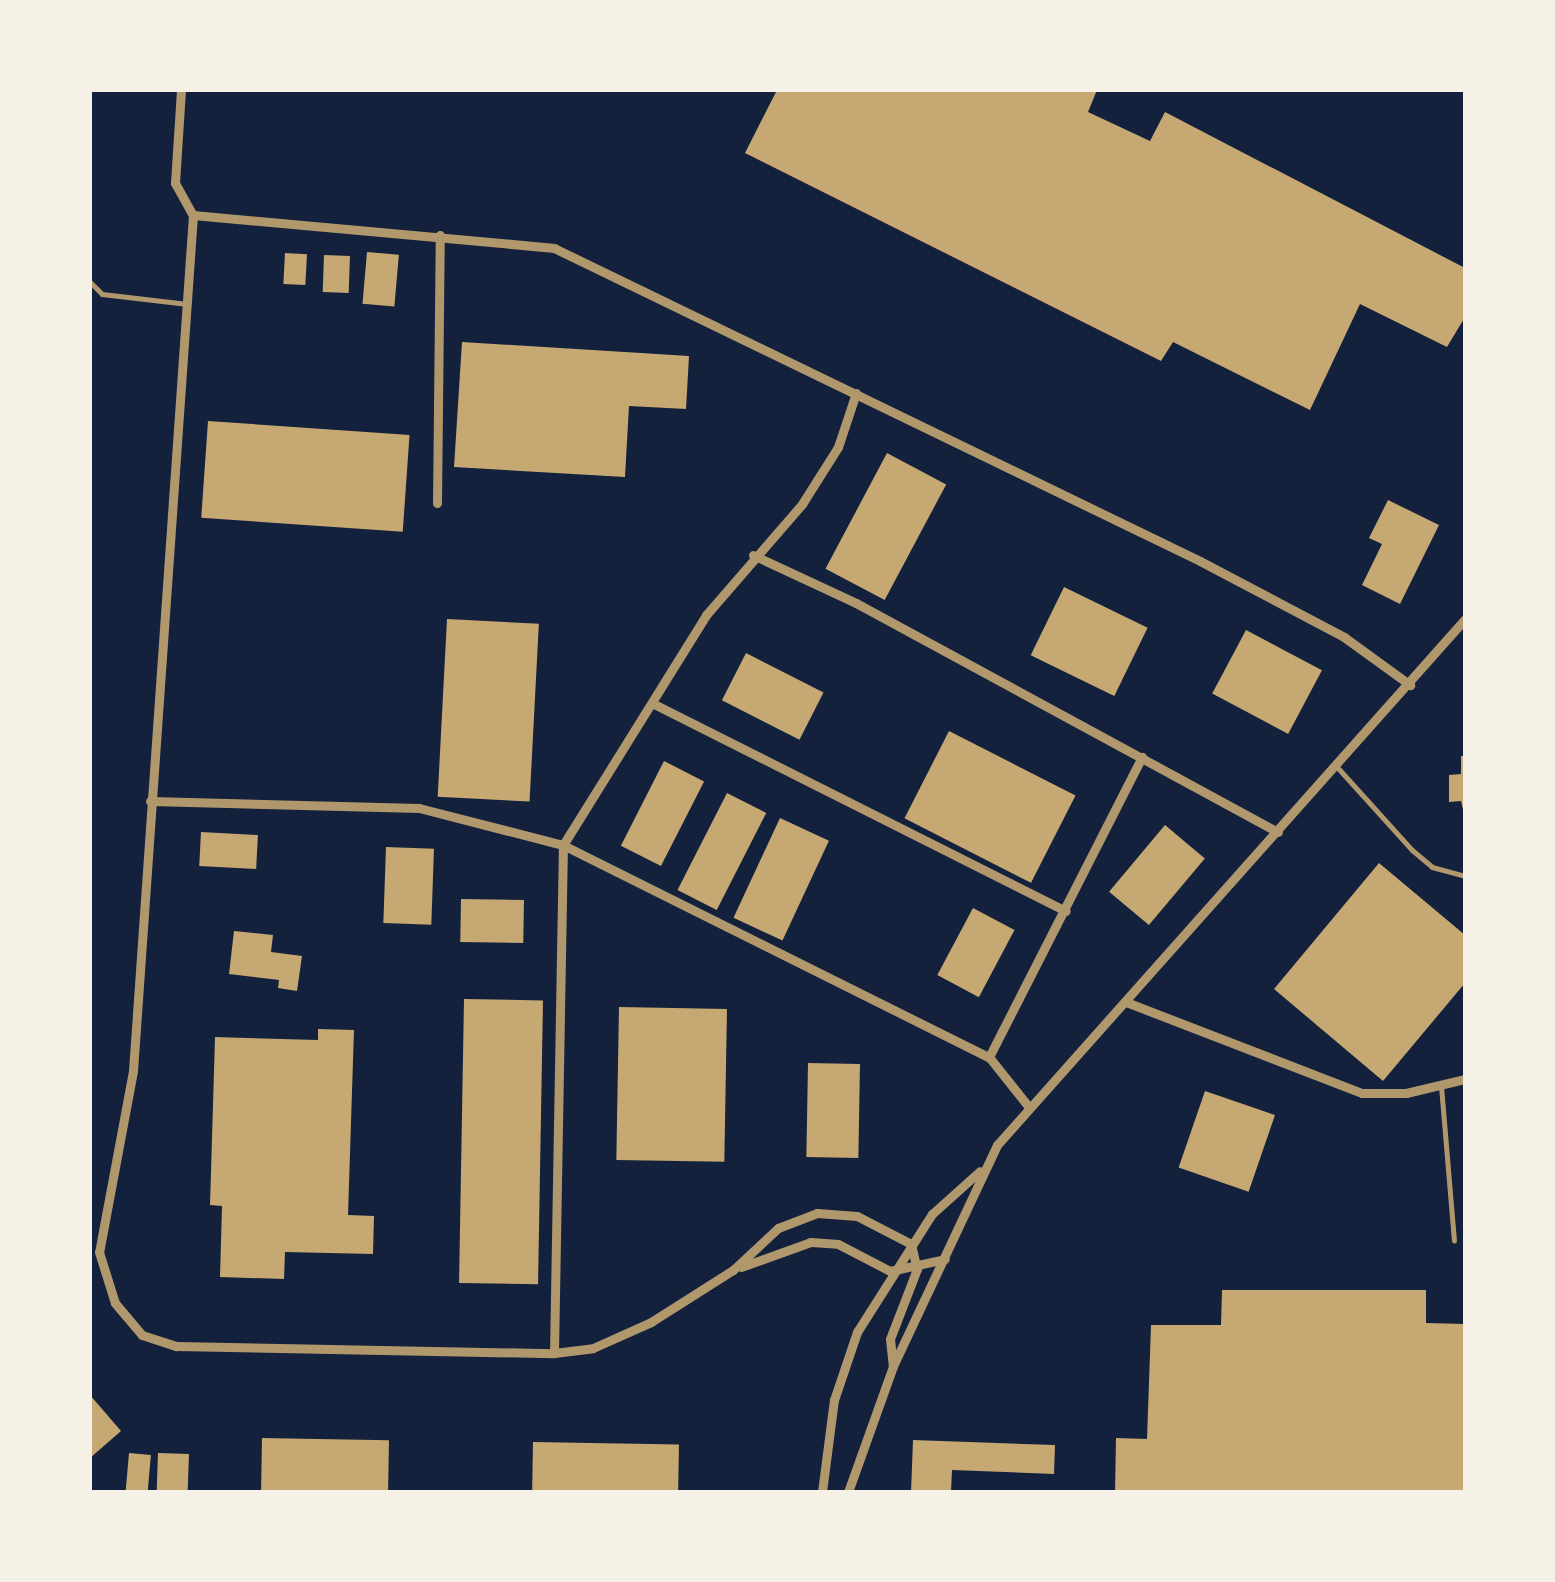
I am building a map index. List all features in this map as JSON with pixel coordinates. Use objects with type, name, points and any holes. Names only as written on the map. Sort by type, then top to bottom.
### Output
[{"type":"street","points":[[180,90],[175,183],[193,216],[132,1071],[99,1252],[115,1303],[142,1335],[176,1346],[554,1353],[593,1348],[651,1322],[733,1270],[778,1228],[818,1213],[857,1216],[910,1244],[916,1270],[890,1339],[893,1366]]},
{"type":"street","points":[[193,216],[554,248],[1200,560],[1344,638],[1410,685]]},
{"type":"street","points":[[438,503],[440,236]]},
{"type":"street","points":[[554,1353],[563,845],[652,703],[753,556],[802,504],[838,447],[856,393]]},
{"type":"street","points":[[753,556],[1142,756],[1278,832]]},
{"type":"street","points":[[822,1492],[843,1366],[890,1271],[910,1244],[982,1170],[1028,1106],[1337,767],[1465,619]]},
{"type":"street","points":[[652,703],[1066,910]]},
{"type":"street","points":[[989,1057],[1142,756]]},
{"type":"street","points":[[150,800],[419,808],[563,845],[989,1057],[1028,1106]]},
{"type":"street","points":[[1126,1002],[1362,1093],[1441,1086],[1465,1079]]},
{"type":"street","points":[[848,1492],[893,1366],[945,1259],[982,1170]]},
{"type":"street","points":[[733,1270],[811,1242],[838,1244],[890,1271],[916,1270],[945,1259]]},
{"type":"lane","points":[[90,282],[102,294],[187,304]]},
{"type":"lane","points":[[1337,767],[1412,850],[1432,867],[1465,876]]},
{"type":"lane","points":[[1441,1086],[1454,1240]]},
{"type":"building","points":[[777,90],[1097,90],[1088,112],[1150,141],[1165,112],[1465,268],[1465,317],[1447,347],[1360,304],[1310,410],[1173,342],[1161,361],[745,153]]},
{"type":"building","points":[[367,252],[399,255],[394,307],[362,304]]},
{"type":"building","points":[[285,253],[307,254],[305,285],[283,284]]},
{"type":"building","points":[[324,255],[350,256],[349,293],[323,292]]},
{"type":"building","points":[[462,342],[689,356],[686,409],[629,406],[625,477],[454,467]]},
{"type":"building","points":[[208,421],[410,435],[403,532],[201,518]]},
{"type":"building","points":[[887,453],[946,484],[885,600],[825,569]]},
{"type":"building","points":[[1388,500],[1439,525],[1400,604],[1362,585],[1382,544],[1369,538]]},
{"type":"building","points":[[1064,587],[1148,628],[1114,696],[1031,655]]},
{"type":"building","points":[[447,619],[539,624],[530,802],[438,797]]},
{"type":"building","points":[[1246,630],[1322,670],[1288,734],[1212,694]]},
{"type":"building","points":[[746,653],[824,692],[799,740],[722,700]]},
{"type":"building","points":[[949,731],[1076,795],[1031,883],[905,818]]},
{"type":"building","points":[[1461,756],[1465,756],[1465,818],[1461,801],[1449,802],[1449,775],[1461,774]]},
{"type":"building","points":[[664,761],[704,781],[661,866],[621,846]]},
{"type":"building","points":[[727,793],[766,813],[717,910],[678,890]]},
{"type":"building","points":[[780,818],[829,841],[782,941],[734,918]]},
{"type":"building","points":[[1165,825],[1205,858],[1149,925],[1109,892]]},
{"type":"building","points":[[201,832],[258,835],[256,869],[199,866]]},
{"type":"building","points":[[386,847],[434,849],[431,925],[383,923]]},
{"type":"building","points":[[1379,863],[1465,935],[1465,983],[1383,1081],[1274,989]]},
{"type":"building","points":[[461,899],[524,900],[523,943],[460,942]]},
{"type":"building","points":[[973,908],[1014,930],[979,997],[937,975]]},
{"type":"building","points":[[234,931],[273,935],[271,952],[302,956],[297,991],[278,988],[279,980],[229,974]]},
{"type":"building","points":[[464,999],[543,1000],[538,1284],[459,1283]]},
{"type":"building","points":[[619,1007],[727,1009],[724,1162],[616,1160]]},
{"type":"building","points":[[318,1029],[354,1030],[348,1215],[374,1216],[373,1254],[285,1252],[284,1279],[220,1277],[222,1206],[210,1205],[215,1037],[318,1040]]},
{"type":"building","points":[[808,1063],[860,1064],[858,1158],[806,1157]]},
{"type":"building","points":[[1205,1091],[1275,1115],[1249,1192],[1179,1168]]},
{"type":"building","points":[[1222,1290],[1426,1290],[1426,1323],[1465,1324],[1465,1492],[1115,1492],[1116,1438],[1147,1439],[1151,1325],[1221,1325]]},
{"type":"building","points":[[90,1395],[121,1431],[90,1458]]},
{"type":"building","points":[[262,1438],[389,1440],[388,1492],[261,1492]]},
{"type":"building","points":[[913,1440],[1055,1445],[1054,1474],[952,1470],[951,1492],[911,1492]]},
{"type":"building","points":[[533,1442],[679,1445],[678,1492],[532,1492]]},
{"type":"building","points":[[129,1453],[151,1455],[148,1492],[126,1492]]},
{"type":"building","points":[[158,1453],[189,1454],[188,1492],[157,1492]]}]
